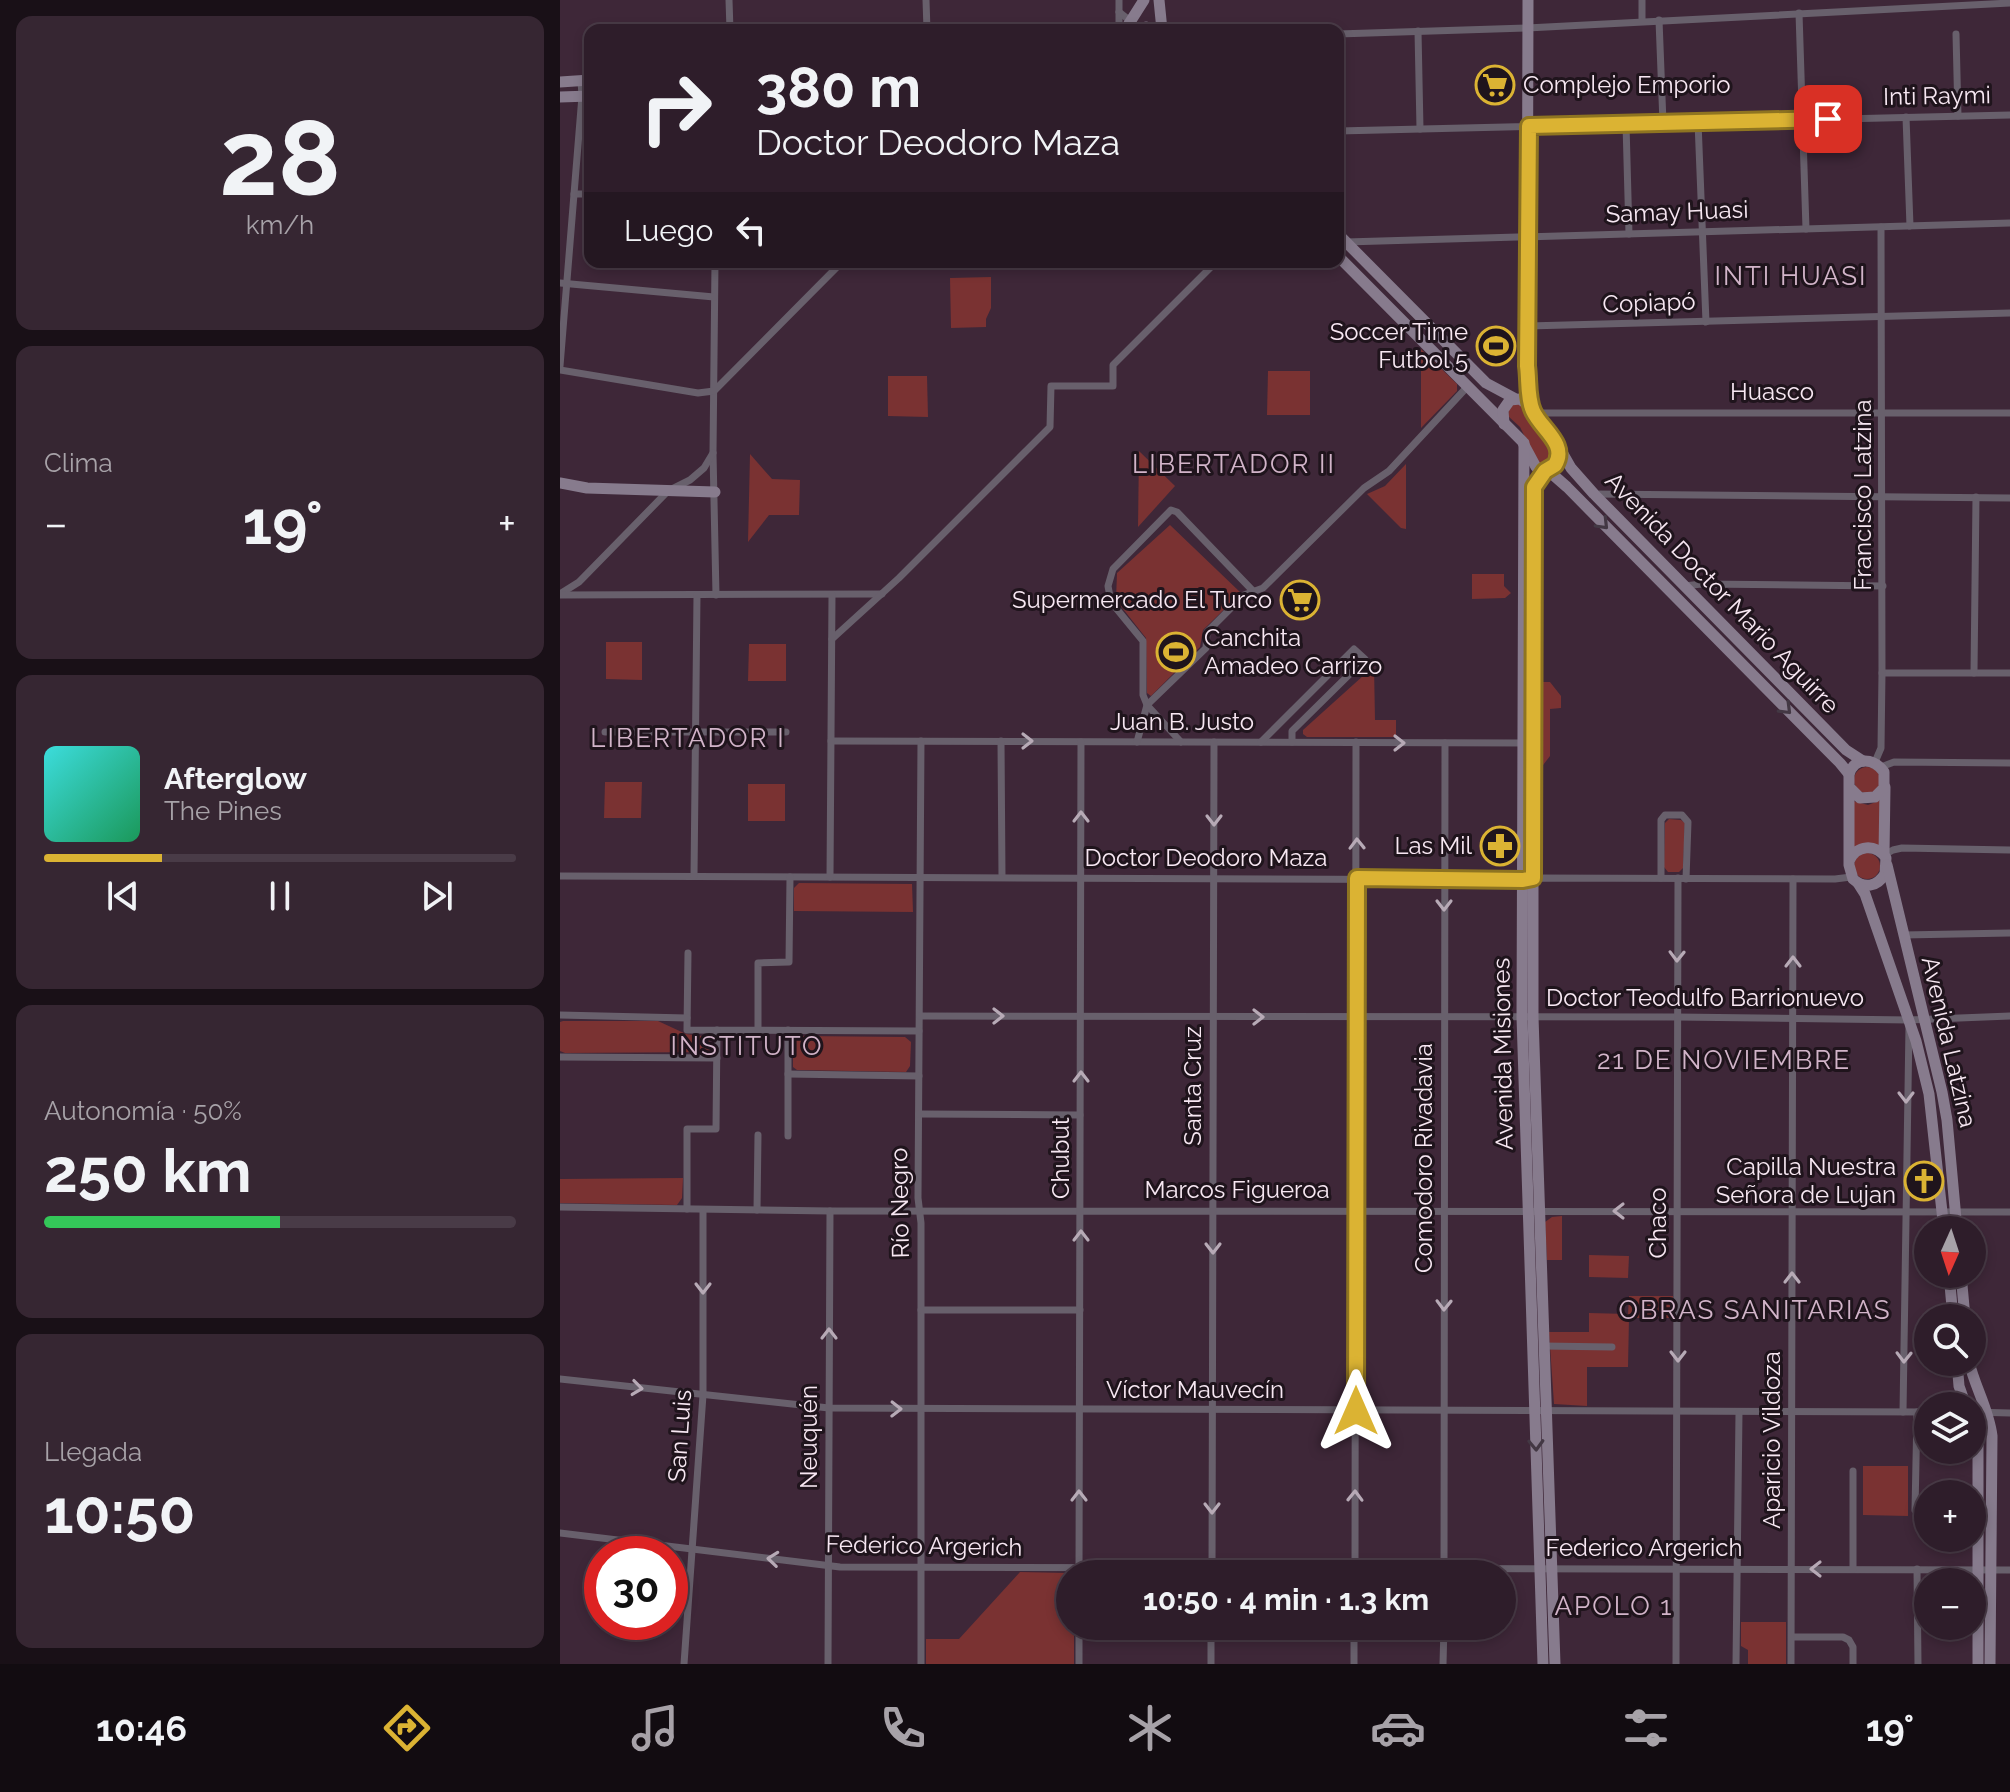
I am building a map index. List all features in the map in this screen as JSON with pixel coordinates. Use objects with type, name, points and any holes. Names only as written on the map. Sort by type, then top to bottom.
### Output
[{"type":"main road","points":[[1140,24],[1144,0]]},
{"type":"main road","points":[[1142,24],[1159,0]]},
{"type":"main road","points":[[1528,0],[1527,366],[1533,412]]},
{"type":"main road","points":[[560,82],[584,81]]},
{"type":"main road","points":[[560,97],[584,96]]},
{"type":"main road","points":[[1344,240],[1486,383],[1522,400],[1533,412]]},
{"type":"main road","points":[[1344,262],[1505,424]]},
{"type":"main road","points":[[1505,424],[1503,410],[1521,389],[1527,366]]},
{"type":"main road","name":"Avenida Doctor Mario Aguirre","points":[[1533,412],[1571,468],[1594,494],[1851,755],[1873,763]]},
{"type":"main road","name":"Avenida Doctor Mario Aguirre","points":[[1505,424],[1524,443],[1533,464],[1567,487],[1840,763],[1849,781]]},
{"type":"main road","name":"Avenida Misiones","points":[[1524,443],[1528,1017],[1546,1568],[1555,1664]]},
{"type":"main road","name":"Avenida Misiones","points":[[1528,743],[1534,487],[1546,470],[1558,463],[1559,447]]},
{"type":"main road","points":[[560,483],[587,488],[715,492]]},
{"type":"main road","points":[[1849,781],[1857,796],[1869,799],[1880,793],[1885,784],[1885,775],[1873,763],[1853,765],[1849,781],[1849,861],[1854,880],[1867,886],[1879,882],[1885,874],[1885,858],[1873,848],[1855,851],[1849,861]]},
{"type":"main road","name":"Avenida Latzina","points":[[1885,784],[1885,858],[1947,1120],[1956,1216]]},
{"type":"main road","name":"Avenida Latzina","points":[[1854,880],[1865,894],[1909,1020],[1929,1094],[1943,1216]]},
{"type":"main road","name":"Avenida Misiones","points":[[1534,1211],[1544,1346],[1541,1411]]},
{"type":"main road","points":[[1984,1568],[1992,1436],[1986,1412]]},
{"type":"main road","points":[[1979,1464],[1984,1568]]},
{"type":"main road","name":"Avenida Misiones","points":[[1543,1664],[1546,1568]]},
{"type":"main road","points":[[1986,1601],[1990,1664]]},
{"type":"main road","points":[[1978,1664],[1980,1640]]},
{"type":"street","points":[[729,0],[730,24]]},
{"type":"street","points":[[926,0],[927,24]]},
{"type":"street","points":[[1119,0],[1119,12]]},
{"type":"street","points":[[1642,0],[1642,21]]},
{"type":"street","points":[[1825,0],[1826,11]]},
{"type":"street","points":[[1344,34],[1527,28],[1919,3],[2010,3]]},
{"type":"street","points":[[1119,12],[1134,24]]},
{"type":"street","points":[[1119,12],[1134,24]]},
{"type":"street","points":[[1799,13],[1806,229]]},
{"type":"street","points":[[1659,20],[1663,123]]},
{"type":"street","points":[[1418,31],[1420,129]]},
{"type":"street","points":[[1956,34],[1958,116]]},
{"type":"street","points":[[584,112],[564,284],[560,368],[698,393],[714,391],[836,268]]},
{"type":"street","name":"Inti Raymi","points":[[1344,131],[2010,115]]},
{"type":"street","points":[[1906,117],[1910,226]]},
{"type":"street","points":[[1698,122],[1706,322]]},
{"type":"street","points":[[1626,124],[1629,234]]},
{"type":"street","points":[[574,194],[584,194]]},
{"type":"street","name":"Samay Huasi","points":[[1344,238],[1528,237],[2010,223]]},
{"type":"street","name":"Francisco Latzina","points":[[1873,763],[1881,748],[1884,412],[1881,227]]},
{"type":"street","points":[[715,268],[713,453],[716,595]]},
{"type":"street","points":[[832,639],[883,594],[1050,427],[1051,386],[1113,386],[1113,365],[1210,268]]},
{"type":"street","points":[[564,284],[714,297]]},
{"type":"street","name":"Copiapó","points":[[1528,326],[2010,313]]},
{"type":"street","points":[[1137,742],[1147,705],[1206,648],[1207,632],[1244,595],[1263,588],[1364,488],[1389,471],[1468,386]]},
{"type":"street","name":"Huasco","points":[[1533,412],[2010,413]]},
{"type":"street","points":[[560,594],[579,582],[668,491],[690,480],[704,468],[713,453]]},
{"type":"street","points":[[1594,494],[2010,498]]},
{"type":"street","points":[[1974,673],[1976,497]]},
{"type":"street","points":[[1181,742],[1147,705],[1143,695],[1143,641],[1111,602],[1108,586],[1113,569],[1171,510],[1177,512],[1254,592]]},
{"type":"street","points":[[1685,586],[1883,586]]},
{"type":"street","points":[[560,594],[883,594]]},
{"type":"street","points":[[694,876],[697,595]]},
{"type":"street","points":[[830,877],[832,595]]},
{"type":"street","points":[[1261,742],[1354,649],[1365,659],[1292,731],[1292,742]]},
{"type":"street","points":[[1882,673],[2010,673]]},
{"type":"street","points":[[605,732],[786,732]]},
{"type":"street","name":"Juan B. Justo","points":[[831,741],[1528,743]]},
{"type":"street","name":"Río Negro","points":[[921,741],[921,1664]]},
{"type":"street","points":[[1001,741],[1002,877]]},
{"type":"street","name":"Chubut","points":[[1079,1560],[1081,742]]},
{"type":"street","name":"Santa Cruz","points":[[1212,1560],[1214,742]]},
{"type":"street","points":[[1355,1560],[1356,742]]},
{"type":"street","name":"Comodoro Rivadavia","points":[[1444,1560],[1445,743]]},
{"type":"street","points":[[1873,763],[2010,763]]},
{"type":"street","name":"Chaco","points":[[1661,878],[1661,820],[1665,815],[1682,815],[1687,817],[1688,822],[1682,878],[1677,1017],[1676,1664]]},
{"type":"street","points":[[1885,858],[1893,850],[1902,848],[2010,850]]},
{"type":"street","name":"Doctor Deodoro Maza","points":[[560,876],[1854,880]]},
{"type":"street","points":[[758,1030],[758,963],[789,962],[790,877]]},
{"type":"street","name":"Aparicio Vildoza","points":[[1791,1664],[1793,879]]},
{"type":"street","points":[[1903,935],[2010,933]]},
{"type":"street","points":[[688,953],[687,1030],[919,1031]]},
{"type":"street","points":[[560,1015],[687,1018]]},
{"type":"street","name":"Doctor Teodulfo Barrionuevo","points":[[920,1016],[1677,1017],[1792,1020],[2010,1016]]},
{"type":"street","points":[[1903,1412],[1906,1046],[1909,1020]]},
{"type":"street","points":[[687,1209],[687,1129],[716,1129],[717,1030]]},
{"type":"street","points":[[788,1030],[788,1136]]},
{"type":"street","points":[[560,1057],[717,1058]]},
{"type":"street","points":[[788,1074],[919,1076]]},
{"type":"street","points":[[919,1114],[1080,1115]]},
{"type":"street","points":[[757,1210],[758,1135]]},
{"type":"street","name":"Marcos Figueroa","points":[[560,1207],[830,1211],[2010,1212]]},
{"type":"street","name":"San Luis","points":[[684,1664],[703,1395],[703,1210]]},
{"type":"street","name":"Neuquén","points":[[828,1664],[830,1211]]},
{"type":"street","points":[[921,1310],[1080,1310]]},
{"type":"street","points":[[1544,1346],[1612,1347]]},
{"type":"street","name":"Víctor Mauvecín","points":[[560,1379],[829,1408],[1914,1412]]},
{"type":"street","points":[[1736,1664],[1739,1412]]},
{"type":"street","points":[[1986,1412],[2010,1413]]},
{"type":"street","points":[[1853,1471],[1853,1569]]},
{"type":"street","name":"Federico Argerich","points":[[560,1533],[829,1566],[1056,1570]]},
{"type":"street","name":"Federico Argerich","points":[[1516,1569],[1914,1569]]},
{"type":"street","name":"Federico Argerich","points":[[1986,1570],[2010,1570]]},
{"type":"street","points":[[1792,1637],[1843,1637],[1853,1647],[1853,1664]]},
{"type":"street","points":[[1079,1640],[1079,1664]]},
{"type":"street","points":[[1211,1640],[1211,1664]]},
{"type":"street","points":[[1354,1640],[1354,1664]]},
{"type":"street","points":[[1443,1664],[1444,1640]]},
{"type":"street","points":[[1916,1640],[1918,1664]]},
{"type":"shaded area","points":[[991,277],[991,308],[986,327],[951,328],[950,278]]},
{"type":"shaded area","points":[[1421,349],[1457,384],[1457,391],[1421,428]]},
{"type":"shaded area","points":[[1268,371],[1310,371],[1310,415],[1267,415]]},
{"type":"shaded area","points":[[888,376],[927,376],[928,417],[888,416]]},
{"type":"shaded area","points":[[1517,403],[1526,407],[1528,417],[1554,452],[1547,464],[1538,463],[1520,427],[1508,416],[1509,407]]},
{"type":"shaded area","points":[[1139,451],[1175,486],[1138,527]]},
{"type":"shaded area","points":[[750,454],[772,479],[800,480],[799,515],[769,515],[748,542]]},
{"type":"shaded area","points":[[1406,464],[1406,529],[1401,528],[1367,494],[1385,486]]},
{"type":"shaded area","points":[[1170,525],[1241,593],[1203,630],[1200,647],[1151,696],[1147,693],[1146,638],[1116,600],[1117,573]]},
{"type":"shaded area","points":[[1472,574],[1504,574],[1504,586],[1511,593],[1505,598],[1472,599]]},
{"type":"shaded area","points":[[606,642],[642,642],[642,680],[606,679]]},
{"type":"shaded area","points":[[749,644],[786,644],[786,681],[748,681]]},
{"type":"shaded area","points":[[1374,666],[1375,720],[1396,720],[1396,737],[1307,737],[1303,734],[1303,730]]},
{"type":"shaded area","points":[[1537,682],[1550,682],[1561,696],[1561,708],[1550,709],[1550,756],[1537,773]]},
{"type":"shaded area","points":[[1867,767],[1876,771],[1880,780],[1876,789],[1867,793],[1858,789],[1854,780],[1858,771]]},
{"type":"shaded area","points":[[605,782],[642,782],[641,818],[604,818]]},
{"type":"shaded area","points":[[748,784],[785,784],[785,821],[748,821]]},
{"type":"shaded area","points":[[1881,800],[1880,848],[1852,849],[1853,801],[1868,805]]},
{"type":"shaded area","points":[[1669,819],[1685,823],[1683,868],[1679,872],[1668,872],[1664,867],[1665,823]]},
{"type":"shaded area","points":[[1867,853],[1876,857],[1880,866],[1876,875],[1867,879],[1858,875],[1854,866],[1858,857]]},
{"type":"shaded area","points":[[799,883],[912,884],[913,912],[794,911],[794,888]]},
{"type":"shaded area","points":[[563,1021],[658,1021],[686,1034],[710,1037],[710,1052],[560,1051],[560,1022]]},
{"type":"shaded area","points":[[800,1036],[905,1037],[911,1042],[910,1066],[906,1072],[797,1070],[793,1067],[793,1044]]},
{"type":"shaded area","points":[[683,1178],[682,1198],[677,1205],[560,1203],[560,1179]]},
{"type":"shaded area","points":[[1562,1216],[1562,1260],[1547,1260],[1545,1222]]},
{"type":"shaded area","points":[[1589,1255],[1629,1256],[1628,1278],[1589,1277]]},
{"type":"shaded area","points":[[1629,1296],[1673,1296],[1673,1318],[1629,1318],[1628,1367],[1587,1367],[1587,1406],[1554,1404],[1549,1332],[1589,1332],[1589,1313],[1628,1314]]},
{"type":"shaded area","points":[[1863,1466],[1908,1466],[1908,1516],[1863,1515]]},
{"type":"shaded area","points":[[1020,1572],[1056,1573],[1056,1640],[1074,1640],[1074,1664],[926,1664],[926,1639],[959,1639]]},
{"type":"shaded area","points":[[1741,1622],[1786,1622],[1786,1664],[1748,1664],[1748,1650],[1741,1646]]},
{"type":"place","name":"Complejo Emporio","points":[[1495,85]]},
{"type":"place","name":"Soccer Time Futbol 5","points":[[1496,346]]},
{"type":"place","name":"Supermercado El Turco","points":[[1300,600]]},
{"type":"place","name":"Canchita Amadeo Carrizo","points":[[1176,652]]},
{"type":"place","name":"Las Mil","points":[[1500,846]]},
{"type":"place","name":"Capilla Nuestra Señora de Lujan","points":[[1924,1181]]},
{"type":"district","name":"INTI HUASI","points":[[1791,276]]},
{"type":"district","name":"LIBERTADOR II","points":[[1234,464]]},
{"type":"district","name":"LIBERTADOR I","points":[[688,738]]},
{"type":"district","name":"INSTITUTO","points":[[747,1046]]},
{"type":"district","name":"21 DE NOVIEMBRE","points":[[1724,1060]]},
{"type":"district","name":"OBRAS SANITARIAS","points":[[1755,1310]]},
{"type":"district","name":"APOLO 1","points":[[1614,1606]]},
{"type":"route","points":[[1356,1411],[1357,878],[1533,878],[1534,487],[1545,471],[1558,463],[1560,455],[1559,447],[1532,410],[1527,366],[1529,126],[1828,119]]}]
